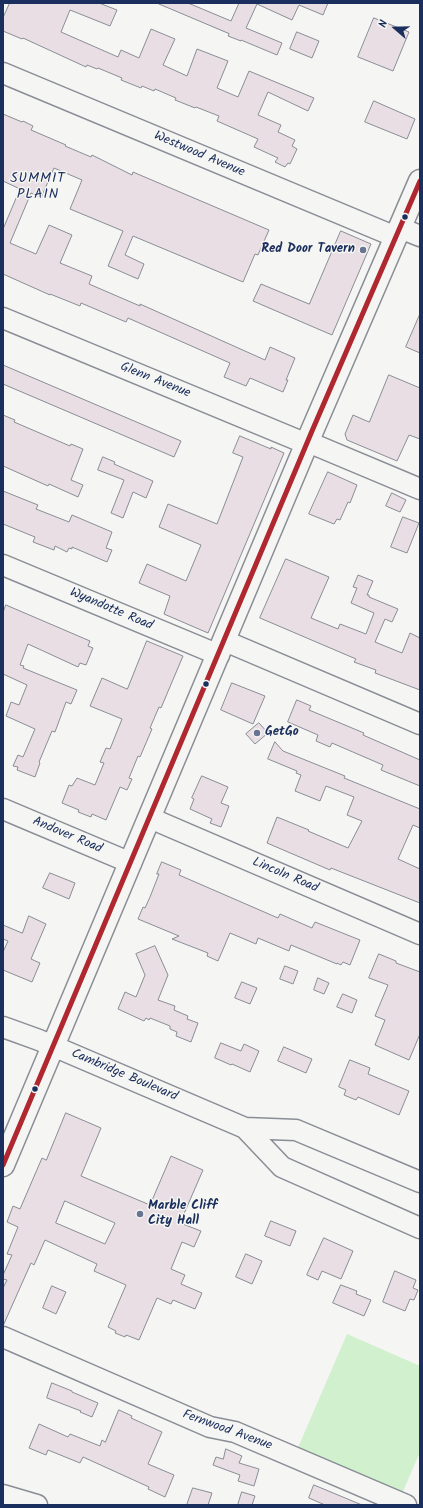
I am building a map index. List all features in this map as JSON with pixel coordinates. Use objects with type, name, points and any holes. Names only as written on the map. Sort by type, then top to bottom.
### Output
[{"type":"main road","points":[[3,1165],[420,181]]},
{"type":"street","name":"Westwood Avenue","points":[[3,73],[398,232],[420,236]]},
{"type":"street","name":"Glenn Avenue","points":[[3,318],[420,489]]},
{"type":"street","name":"Wyandotte Road","points":[[3,564],[420,724]]},
{"type":"street","name":"Andover Road","points":[[3,810],[131,863]]},
{"type":"street","name":"Lincoln Road","points":[[150,818],[420,934]]},
{"type":"street","name":"Cambridge Boulevard","points":[[3,1027],[53,1046],[245,1128],[296,1130],[420,1182]]},
{"type":"street","name":"Cambridge Boulevard","points":[[245,1128],[282,1167],[420,1228]]},
{"type":"street","name":"Fernwood Avenue","points":[[3,1337],[210,1428],[236,1432],[406,1505]]},
{"type":"street","points":[[3,1495],[37,1505]]},
{"type":"green space","points":[[347,1334],[420,1366],[420,1452],[401,1496],[297,1450]]},
{"type":"building","points":[[10,3],[99,3],[117,10],[110,26],[70,10],[61,32],[118,57],[121,50],[139,58],[151,29],[175,39],[163,65],[187,76],[197,49],[228,61],[217,88],[238,97],[249,71],[314,98],[308,111],[268,92],[258,115],[281,125],[278,132],[295,140],[292,146],[297,149],[290,164],[288,163],[285,167],[275,162],[278,158],[254,147],[258,139],[217,121],[219,116],[175,100],[176,98],[155,89],[154,91],[142,86],[141,88],[98,68],[97,69],[87,65],[86,67],[23,38],[22,39],[3,31],[3,18]]},
{"type":"building","points":[[157,3],[188,3],[231,21],[239,3],[328,3],[323,15],[299,5],[292,20],[257,4],[246,28],[282,43],[277,55],[228,36],[229,34]]},
{"type":"building","points":[[374,18],[409,32],[393,71],[358,57]]},
{"type":"building","points":[[297,32],[319,41],[312,58],[290,49]]},
{"type":"building","points":[[374,101],[415,119],[407,139],[365,122]]},
{"type":"building","points":[[3,114],[33,126],[31,130],[66,145],[65,146],[91,157],[92,155],[132,175],[133,172],[269,230],[258,255],[255,254],[243,282],[133,236],[125,255],[144,264],[138,279],[108,266],[123,231],[70,209],[82,180],[54,168],[41,198],[31,193],[10,243],[36,254],[49,225],[72,235],[60,263],[92,276],[89,284],[140,306],[140,304],[265,360],[270,347],[295,358],[283,392],[250,378],[246,386],[224,377],[230,363],[128,318],[126,322],[81,303],[80,306],[50,295],[3,274],[3,229],[20,189],[3,181]]},
{"type":"building","points":[[341,231],[371,244],[332,335],[253,301],[261,284],[309,304]]},
{"type":"building","points":[[420,314],[420,353],[406,347]]},
{"type":"building","points":[[3,365],[181,441],[174,457],[3,384]]},
{"type":"building","points":[[389,375],[420,388],[420,439],[409,435],[397,461],[347,440],[345,434],[353,415],[369,422]]},
{"type":"building","points":[[3,415],[15,420],[14,422],[70,446],[71,444],[83,449],[71,480],[83,485],[78,497],[49,484],[48,486],[3,466]]},
{"type":"building","points":[[240,436],[284,453],[208,633],[164,614],[170,596],[139,583],[147,564],[186,581],[201,545],[159,527],[168,504],[217,524],[243,457],[233,453]]},
{"type":"building","points":[[103,457],[115,462],[114,464],[153,481],[146,498],[133,492],[123,518],[111,513],[124,480],[98,470]]},
{"type":"building","points":[[328,472],[357,485],[350,503],[348,502],[340,520],[337,519],[334,524],[309,514]]},
{"type":"building","points":[[3,491],[38,505],[36,509],[69,522],[72,515],[112,532],[106,548],[112,550],[107,562],[72,547],[72,549],[69,548],[67,552],[55,546],[54,550],[33,542],[35,537],[3,524]]},
{"type":"building","points":[[392,493],[406,500],[400,512],[386,506]]},
{"type":"building","points":[[403,517],[419,523],[407,553],[391,547]]},
{"type":"building","points":[[286,559],[329,577],[311,618],[338,629],[340,624],[366,634],[374,613],[351,603],[357,588],[353,587],[358,575],[373,581],[367,595],[398,609],[392,622],[385,619],[375,642],[402,653],[410,633],[420,638],[420,690],[375,673],[376,670],[354,662],[356,659],[260,618]]},
{"type":"building","points":[[6,605],[90,641],[88,646],[93,648],[86,665],[80,663],[78,667],[28,644],[20,665],[24,666],[23,668],[77,690],[71,704],[66,702],[55,732],[52,731],[39,762],[40,763],[35,777],[17,770],[18,767],[13,766],[18,755],[23,757],[35,729],[6,716],[11,702],[19,705],[27,685],[3,674],[3,613]]},
{"type":"building","points":[[147,641],[183,656],[161,708],[159,707],[150,728],[152,729],[140,757],[138,756],[129,778],[132,779],[127,790],[120,787],[106,820],[92,814],[91,817],[62,803],[69,785],[72,786],[77,778],[95,785],[104,763],[100,762],[106,748],[110,749],[122,719],[90,706],[102,678],[127,689]]},
{"type":"building","name":"GetGo","points":[[232,683],[265,696],[253,724],[221,710]]},
{"type":"building","points":[[297,700],[311,706],[309,710],[364,733],[363,735],[420,760],[420,786],[381,770],[383,765],[332,743],[330,747],[316,741],[318,735],[288,722]]},
{"type":"building","name":"GetGo","points":[[259,723],[268,733],[255,744],[246,734]]},
{"type":"building","points":[[275,742],[283,751],[420,809],[420,828],[413,825],[398,859],[420,869],[420,903],[331,868],[330,870],[267,843],[277,817],[348,848],[362,821],[347,815],[354,797],[326,786],[320,801],[295,791],[301,775],[296,773],[297,771],[268,759]]},
{"type":"building","points":[[202,776],[228,787],[221,803],[229,806],[221,827],[210,823],[212,819],[190,809],[194,799],[192,798]]},
{"type":"building","points":[[162,862],[181,870],[179,875],[278,918],[280,914],[312,928],[315,922],[360,940],[350,965],[343,962],[341,965],[337,964],[291,945],[289,951],[258,938],[256,944],[230,933],[218,961],[207,956],[208,953],[172,939],[179,936],[138,919],[143,907],[145,908],[150,897]]},
{"type":"building","points":[[50,873],[75,883],[69,899],[43,888]]},
{"type":"building","points":[[29,916],[46,924],[31,959],[40,963],[32,982],[3,970],[3,952],[8,941],[3,939],[3,925],[22,933]]},
{"type":"building","points":[[155,946],[168,975],[158,1000],[175,1006],[174,1010],[188,1016],[187,1019],[198,1023],[191,1042],[176,1036],[177,1032],[170,1029],[170,1026],[150,1018],[149,1020],[146,1018],[144,1021],[118,1009],[125,992],[136,997],[145,975],[136,954]]},
{"type":"building","points":[[379,954],[396,961],[396,963],[420,972],[420,1034],[409,1060],[375,1045],[385,1020],[375,1016],[388,985],[369,978]]},
{"type":"building","points":[[285,966],[298,971],[293,984],[280,979]]},
{"type":"building","points":[[318,978],[329,983],[324,994],[314,990]]},
{"type":"building","points":[[242,982],[257,988],[250,1004],[235,998]]},
{"type":"building","points":[[343,994],[357,1000],[352,1013],[337,1007]]},
{"type":"building","points":[[221,1043],[241,1051],[244,1044],[259,1051],[250,1072],[215,1058]]},
{"type":"building","points":[[284,1047],[312,1059],[306,1073],[278,1061]]},
{"type":"building","points":[[350,1060],[370,1068],[368,1074],[409,1091],[399,1115],[358,1097],[356,1100],[344,1095],[346,1090],[339,1087]]},
{"type":"building","name":"Marble Cliff City Hall","points":[[66,1113],[101,1128],[81,1176],[150,1205],[171,1156],[203,1170],[180,1223],[201,1231],[194,1247],[182,1242],[171,1269],[185,1275],[181,1284],[202,1293],[195,1309],[173,1300],[171,1304],[157,1298],[139,1340],[115,1333],[116,1331],[108,1327],[126,1285],[94,1271],[97,1264],[45,1240],[34,1265],[31,1263],[3,1326],[3,1288],[7,1280],[3,1279],[3,1275],[12,1255],[7,1254],[18,1227],[7,1222],[13,1206],[20,1209],[42,1158],[46,1160]],"holes":[[[65,1201],[115,1223],[105,1244],[56,1223]]]},
{"type":"building","points":[[271,1221],[296,1231],[290,1246],[265,1236]]},
{"type":"building","points":[[324,1238],[353,1251],[341,1279],[322,1271],[318,1280],[307,1275]]},
{"type":"building","points":[[246,1254],[262,1261],[252,1284],[236,1277]]},
{"type":"building","points":[[395,1271],[416,1280],[413,1288],[418,1290],[414,1300],[410,1299],[405,1311],[383,1302]]},
{"type":"building","points":[[341,1285],[357,1291],[356,1294],[371,1300],[364,1316],[333,1303]]},
{"type":"building","points":[[52,1286],[66,1292],[56,1314],[43,1308]]},
{"type":"building","points":[[52,1383],[98,1403],[92,1417],[80,1412],[81,1411],[47,1398]]},
{"type":"building","points":[[119,1410],[132,1416],[131,1418],[162,1432],[148,1464],[174,1475],[165,1497],[148,1489],[149,1487],[83,1457],[80,1463],[48,1450],[46,1455],[29,1448],[39,1424],[68,1437],[70,1434],[100,1446],[102,1440],[105,1442]]},
{"type":"building","points":[[226,1449],[242,1456],[239,1463],[259,1469],[254,1486],[238,1481],[240,1475],[213,1465],[216,1457],[223,1459]]},
{"type":"building","points":[[314,1485],[362,1505],[325,1505],[309,1498]]},
{"type":"building","points":[[193,1488],[212,1493],[208,1505],[187,1505]]},
{"type":"building","points":[[242,1492],[255,1496],[252,1505],[238,1505]]},
{"type":"transit line","points":[[3,1165],[312,431],[420,181]]},
{"type":"place","name":"Red Door Tavern","points":[[363,250]]},
{"type":"place","name":"GetGo","points":[[257,733]]},
{"type":"place","name":"Marble Cliff City Hall","points":[[140,1214]]},
{"type":"district","name":"SUMMIT PLAIN","points":[[38,188]]}]
